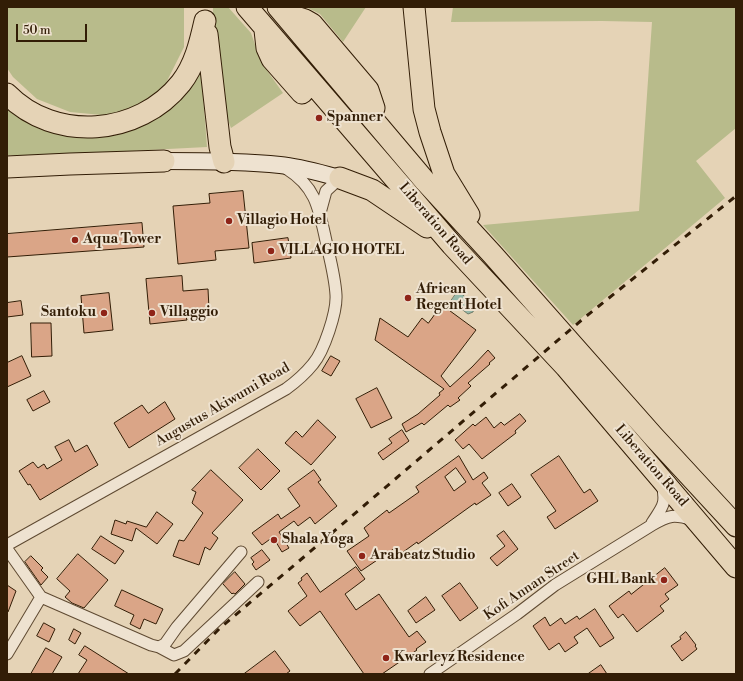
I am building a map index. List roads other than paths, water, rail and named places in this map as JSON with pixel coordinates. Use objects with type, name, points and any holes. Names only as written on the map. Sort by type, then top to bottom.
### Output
[{"type":"highway","name":"Liberation Road","points":[[247,7],[265,28],[268,48],[272,59],[332,127],[342,133],[358,137],[452,245],[566,367],[736,567]]},
{"type":"highway","points":[[414,7],[424,109],[430,132],[444,174],[493,255]]},
{"type":"highway","name":"Liberation Road","points":[[280,10],[425,181],[493,255],[653,436],[736,526]]},
{"type":"highway","points":[[7,94],[20,106],[35,114],[67,126],[91,128],[125,122],[138,117],[171,94],[190,71],[196,57],[205,14]]},
{"type":"highway","points":[[205,14],[220,147],[224,162]]},
{"type":"highway","points":[[7,167],[164,161]]},
{"type":"highway","points":[[340,178],[372,190],[452,245]]},
{"type":"street","points":[[164,161],[281,165],[311,170],[340,178]]},
{"type":"street","name":"Augustus Akiwumi Road","points":[[7,545],[286,389],[301,378],[315,363],[324,345],[332,322],[336,297],[333,271],[320,213],[311,192],[299,176],[281,165]]},
{"type":"street","name":"Augustus Akiwumi Road","points":[[320,213],[326,191],[340,178]]},
{"type":"street","name":"Kofi Annan Street","points":[[652,525],[663,508],[665,500],[661,478]]},
{"type":"street","name":"Kofi Annan Street","points":[[430,674],[517,614],[555,585],[663,518],[677,515],[700,523]]},
{"type":"street","points":[[7,549],[41,597],[151,645],[159,647],[174,655],[184,651],[258,582]]},
{"type":"street","points":[[159,647],[165,644],[177,627],[241,552]]},
{"type":"street","points":[[7,654],[41,597]]},
{"type":"railway","points":[[175,674],[220,628],[584,318],[736,196]]},
{"type":"place","name":"Spanner","points":[[319,118]]},
{"type":"place","name":"Villagio Hotel","points":[[229,221]]},
{"type":"place","name":"Aqua Tower","points":[[75,240]]},
{"type":"place","name":"VILLAGIO HOTEL","points":[[271,251]]},
{"type":"place","name":"African Regent Hotel","points":[[408,298]]},
{"type":"place","name":"Santoku","points":[[104,313]]},
{"type":"place","name":"Villaggio","points":[[152,313]]},
{"type":"place","name":"Shala Yoga","points":[[274,540]]},
{"type":"place","name":"Arabeatz Studio","points":[[362,556]]},
{"type":"place","name":"GHL Bank","points":[[664,580]]},
{"type":"place","name":"Kwarleyz Residence","points":[[386,658]]}]
